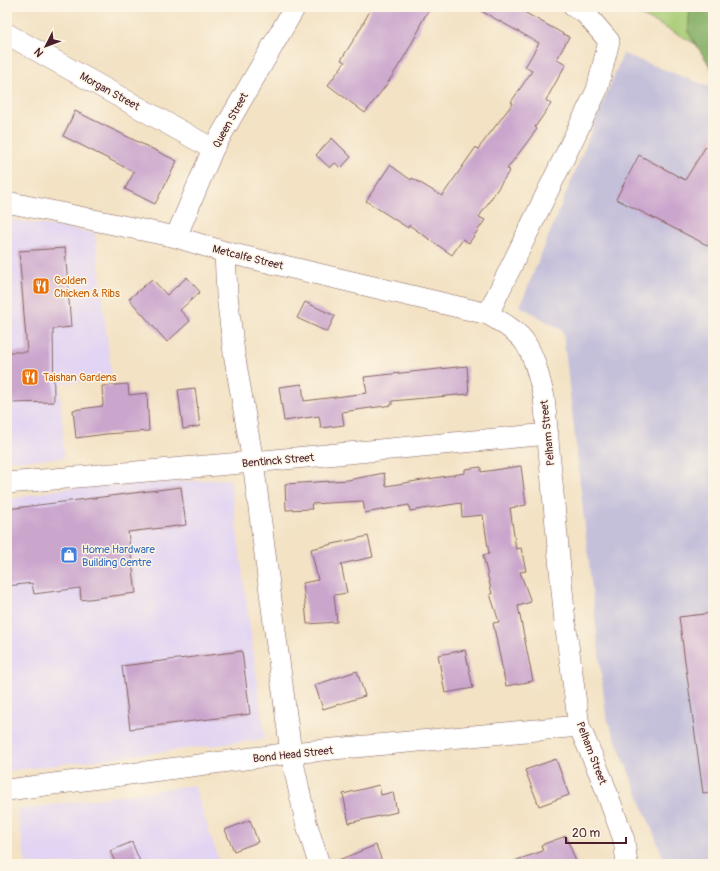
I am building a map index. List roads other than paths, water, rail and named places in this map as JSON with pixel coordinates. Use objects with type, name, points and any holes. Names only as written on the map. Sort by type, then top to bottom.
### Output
[{"type":"street","name":"Queen Street","points":[[176,237],[213,149],[294,7]]},
{"type":"street","points":[[488,314],[597,90],[609,41],[584,12],[574,7]]},
{"type":"street","name":"Morgan Street","points":[[7,34],[213,149]]},
{"type":"street","name":"Metcalfe Street","points":[[7,202],[176,237],[225,252],[488,314]]},
{"type":"street","points":[[225,252],[234,353],[253,462],[291,754],[306,822],[319,864]]},
{"type":"street","name":"Pelham Street","points":[[488,314],[506,325],[526,343],[536,365],[544,397],[565,622],[579,726],[602,779],[624,840],[628,864]]},
{"type":"street","name":"Bentinck Street","points":[[7,483],[253,462],[548,434]]},
{"type":"street","name":"Bond Head Street","points":[[7,790],[291,754],[579,726]]},
{"type":"place","name":"Golden Chicken & Ribs","points":[[41,286]]},
{"type":"place","name":"Taishan Gardens","points":[[30,377]]},
{"type":"place","name":"Home Hardware Building Centre","points":[[69,555]]}]
